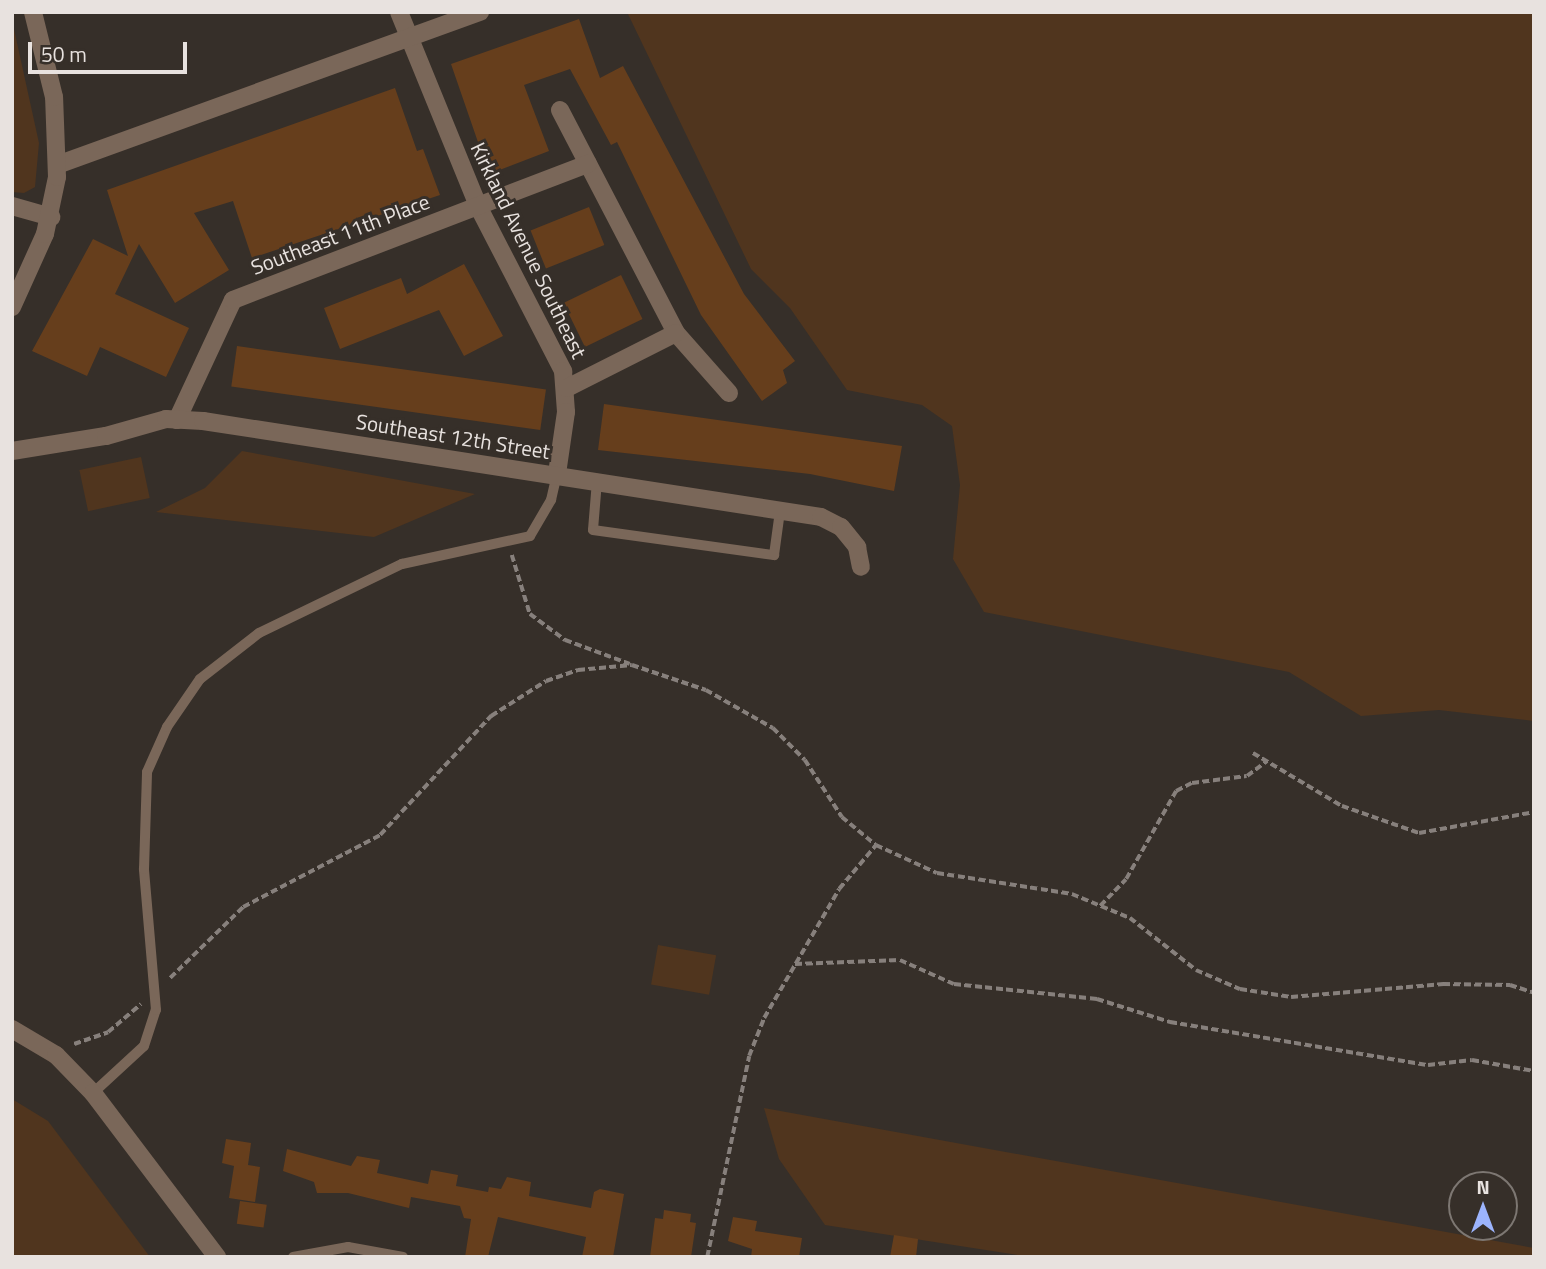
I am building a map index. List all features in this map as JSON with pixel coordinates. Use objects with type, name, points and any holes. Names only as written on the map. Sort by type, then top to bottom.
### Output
[{"type":"street","points":[[12,307],[51,217],[57,165],[54,97],[33,12]]},
{"type":"street","name":"Kirkland Avenue Southeast","points":[[399,12],[478,206],[567,388],[557,474]]},
{"type":"street","points":[[57,165],[480,12]]},
{"type":"street","points":[[560,110],[676,333],[729,393]]},
{"type":"street","name":"Southeast 11th Place","points":[[177,420],[233,300],[588,164]]},
{"type":"street","points":[[12,206],[51,217]]},
{"type":"street","points":[[567,388],[676,333]]},
{"type":"street","name":"Southeast 12th Street","points":[[12,451],[177,420],[557,474],[821,517],[841,527],[857,547],[861,566]]},
{"type":"street","points":[[12,1029],[56,1055],[93,1093],[217,1257]]},
{"type":"lane","points":[[93,1093],[144,1046],[156,1010],[144,869],[147,772],[167,727],[200,679],[259,633],[402,564],[508,544],[530,536],[551,500],[557,474]]},
{"type":"lane","points":[[597,481],[593,530],[774,555],[780,511]]},
{"type":"lane","points":[[293,1257],[348,1247],[403,1257]]},
{"type":"path","points":[[508,544],[530,614],[565,640],[706,690],[772,728],[805,760],[842,817],[876,845],[937,873],[1072,894],[1130,918],[1196,970],[1240,989],[1291,997],[1443,984],[1510,985],[1534,993]]},
{"type":"path","points":[[74,1044],[108,1032],[243,907],[380,835],[491,716],[546,681],[578,670],[632,665]]},
{"type":"path","points":[[1252,753],[1377,822],[1419,833],[1534,812]]},
{"type":"path","points":[[1100,906],[1126,879],[1176,791],[1192,783],[1247,776],[1268,761]]},
{"type":"path","points":[[707,1257],[749,1056],[795,964],[839,889],[876,845]]},
{"type":"path","points":[[795,964],[900,960],[954,984],[1097,999],[1170,1022],[1428,1065],[1472,1060],[1534,1071]]},
{"type":"shaded area","points":[[627,12],[1534,12],[1534,721],[1439,710],[1361,716],[1289,672],[984,612],[953,559],[960,485],[952,426],[922,405],[847,390],[790,308],[751,269]]},
{"type":"shaded area","points":[[12,20],[39,143],[35,187],[24,193],[12,192]]},
{"type":"shaded area","points":[[242,451],[475,494],[374,537],[156,512],[205,488]]},
{"type":"shaded area","points":[[141,457],[150,498],[88,511],[79,470]]},
{"type":"shaded area","points":[[658,945],[716,955],[709,995],[651,984]]},
{"type":"shaded area","points":[[12,1099],[48,1121],[150,1257],[12,1257]]},
{"type":"shaded area","points":[[764,1108],[1448,1232],[1448,1241],[1496,1241],[1534,1248],[1534,1257],[1031,1257],[825,1225],[779,1159]]},
{"type":"building","points":[[579,19],[600,78],[623,66],[744,294],[795,361],[783,370],[787,383],[762,401],[701,315],[617,142],[611,145],[570,69],[524,85],[549,151],[489,174],[451,64]]},
{"type":"building","points":[[395,88],[417,151],[423,149],[440,195],[252,258],[233,201],[194,213],[229,270],[175,303],[139,244],[115,294],[189,328],[166,377],[100,347],[87,376],[32,351],[93,239],[128,256],[107,190]]},
{"type":"building","points":[[589,207],[604,245],[546,269],[531,231]]},
{"type":"building","points":[[464,264],[503,336],[464,356],[439,310],[340,349],[324,308],[401,278],[407,294]]},
{"type":"building","points":[[621,275],[642,319],[585,347],[563,303]]},
{"type":"building","points":[[237,346],[546,389],[540,430],[231,387]]},
{"type":"building","points":[[604,404],[902,446],[894,491],[810,474],[598,450]]},
{"type":"building","points":[[226,1139],[251,1143],[248,1165],[260,1167],[255,1202],[229,1198],[234,1166],[222,1163]]},
{"type":"building","points":[[287,1149],[351,1166],[357,1156],[380,1160],[377,1173],[428,1184],[431,1170],[458,1175],[456,1186],[488,1192],[489,1187],[501,1189],[507,1177],[531,1182],[529,1196],[591,1208],[594,1192],[600,1189],[624,1194],[613,1257],[582,1257],[586,1237],[498,1217],[488,1257],[465,1257],[471,1219],[464,1218],[460,1206],[411,1197],[409,1208],[348,1193],[317,1193],[314,1182],[283,1171]]},
{"type":"building","points":[[240,1201],[267,1205],[264,1228],[237,1224]]},
{"type":"building","points":[[664,1210],[691,1214],[690,1222],[696,1223],[691,1257],[650,1257],[655,1218],[663,1219]]},
{"type":"building","points":[[733,1217],[757,1221],[755,1231],[802,1238],[799,1257],[751,1257],[752,1249],[728,1241]]},
{"type":"building","points":[[894,1235],[918,1239],[916,1257],[890,1257]]}]
